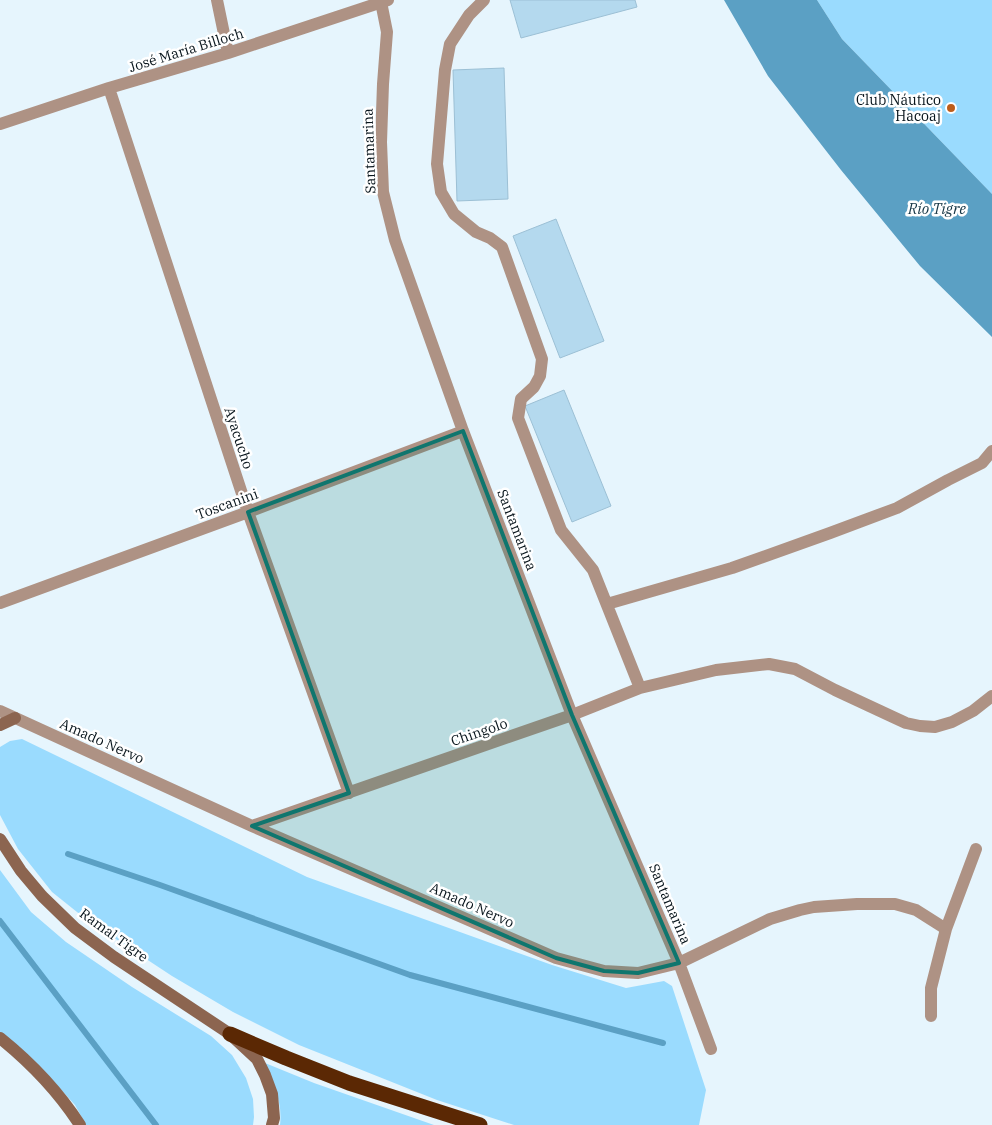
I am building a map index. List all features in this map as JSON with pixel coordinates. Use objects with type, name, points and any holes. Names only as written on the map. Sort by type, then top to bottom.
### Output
[{"type":"highway","name":"Ramal Tigre","points":[[230,1034],[349,1083],[480,1125]]},
{"type":"main road","points":[[0,725],[15,718]]},
{"type":"main road","name":"Ramal Tigre","points":[[0,839],[20,871],[36,890],[75,928],[114,957],[230,1034],[257,1059],[272,1094],[274,1118],[272,1125]]},
{"type":"main road","points":[[0,1038],[42,1076],[65,1102],[80,1125]]},
{"type":"street","points":[[217,0],[228,53]]},
{"type":"street","points":[[484,0],[469,15],[450,44],[445,70],[437,164],[441,192],[454,214],[476,232],[490,238],[502,247],[542,359],[540,376],[534,387],[521,399],[518,418],[561,530],[593,570],[640,688]]},
{"type":"street","name":"José María Billoch","points":[[0,124],[109,88],[228,53],[385,1]]},
{"type":"street","name":"Santamarina","points":[[385,1],[387,32],[381,142],[383,192],[395,240],[463,431],[572,715],[679,963],[711,1049]]},
{"type":"street","name":"Ayacucho","points":[[109,88],[248,512],[349,793]]},
{"type":"street","name":"Toscanini","points":[[0,603],[463,431]]},
{"type":"street","points":[[607,604],[732,568],[897,508],[982,463],[992,452]]},
{"type":"street","name":"Chingolo","points":[[252,826],[572,715],[640,688],[716,670],[770,664],[795,669],[892,717],[920,726],[935,727],[952,722],[973,711],[992,696]]},
{"type":"street","name":"Amado Nervo","points":[[0,711],[252,826],[556,958],[604,971],[638,973],[679,963],[770,919],[814,908],[857,904],[895,904],[916,910],[946,929]]},
{"type":"street","points":[[930,1016],[931,988],[946,929],[976,849]]},
{"type":"highlighted area","points":[[463,431],[572,715],[679,963],[638,973],[604,971],[556,958],[252,826],[349,793],[248,512]]},
{"type":"shaded area","name":"Club Náutico Hacoaj","points":[[817,0],[992,0],[992,194],[842,39]]},
{"type":"shaded area","points":[[22,739],[307,877],[552,965],[626,988],[664,981],[672,986],[706,1090],[699,1125],[514,1125],[437,1100],[299,1045],[233,1012],[172,976],[87,920],[52,892],[18,849],[0,815],[0,747],[10,741]]},
{"type":"shaded area","points":[[0,870],[31,912],[66,942],[132,987],[211,1036],[232,1055],[246,1078],[253,1099],[253,1125],[86,1125],[75,1105],[44,1071],[0,1033]]},
{"type":"shaded area","points":[[265,1063],[314,1083],[434,1125],[280,1125],[279,1101]]},
{"type":"water","name":"Río Tigre","points":[[724,0],[817,0],[842,39],[992,194],[992,337],[920,266],[841,170],[768,76]]},
{"type":"building","points":[[510,0],[635,0],[637,7],[521,38]]},
{"type":"building","points":[[504,68],[508,199],[457,201],[453,70]]},
{"type":"building","points":[[556,219],[604,341],[560,358],[513,236]]},
{"type":"building","points":[[564,390],[611,506],[572,522],[525,406]]},
{"type":"waterway","points":[[68,854],[410,975],[663,1043]]},
{"type":"waterway","points":[[0,921],[156,1125]]},
{"type":"place","name":"Club Náutico Hacoaj","points":[[951,108]]}]
